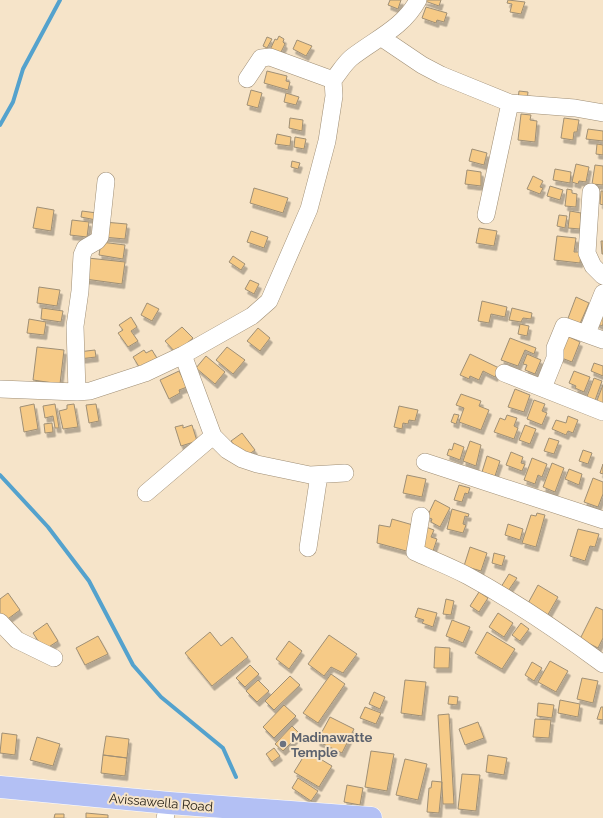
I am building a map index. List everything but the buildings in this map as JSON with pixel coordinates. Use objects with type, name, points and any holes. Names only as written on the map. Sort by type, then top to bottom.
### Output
[{"type":"main road","name":"Avissawella Road","points":[[0,787],[167,810],[371,818]]},
{"type":"street","points":[[0,389],[77,392],[90,391],[145,373],[183,355],[252,316],[269,301],[309,209],[326,141],[334,96],[333,80],[350,60],[382,38],[411,13],[418,0]]},
{"type":"street","points":[[382,38],[422,65],[441,75],[510,103],[575,108],[603,114]]},
{"type":"street","points":[[247,79],[261,58],[270,57],[333,80]]},
{"type":"street","points":[[486,215],[510,103]]},
{"type":"street","points":[[77,392],[75,326],[80,291],[82,255],[85,248],[96,242],[100,237],[106,181]]},
{"type":"street","points":[[591,192],[587,253],[593,266],[603,276]]},
{"type":"street","points":[[587,333],[603,293]]},
{"type":"street","points":[[543,388],[555,358],[555,350],[563,326],[565,325],[603,340]]},
{"type":"street","points":[[183,355],[213,436],[227,450],[242,459],[310,475],[345,473]]},
{"type":"street","points":[[504,373],[603,412]]},
{"type":"street","points":[[146,493],[213,436]]},
{"type":"street","points":[[425,462],[603,520]]},
{"type":"street","points":[[308,548],[319,475]]},
{"type":"street","points":[[421,516],[415,552],[467,576],[502,595],[553,627],[603,664]]},
{"type":"street","points":[[0,622],[17,640],[54,658]]},
{"type":"waterway","points":[[0,125],[13,102],[23,69],[60,0]]},
{"type":"waterway","points":[[0,475],[48,527],[89,581],[133,665],[161,697],[223,748],[236,777]]},
{"type":"place","name":"Madinawatte Temple","points":[[283,744]]}]
